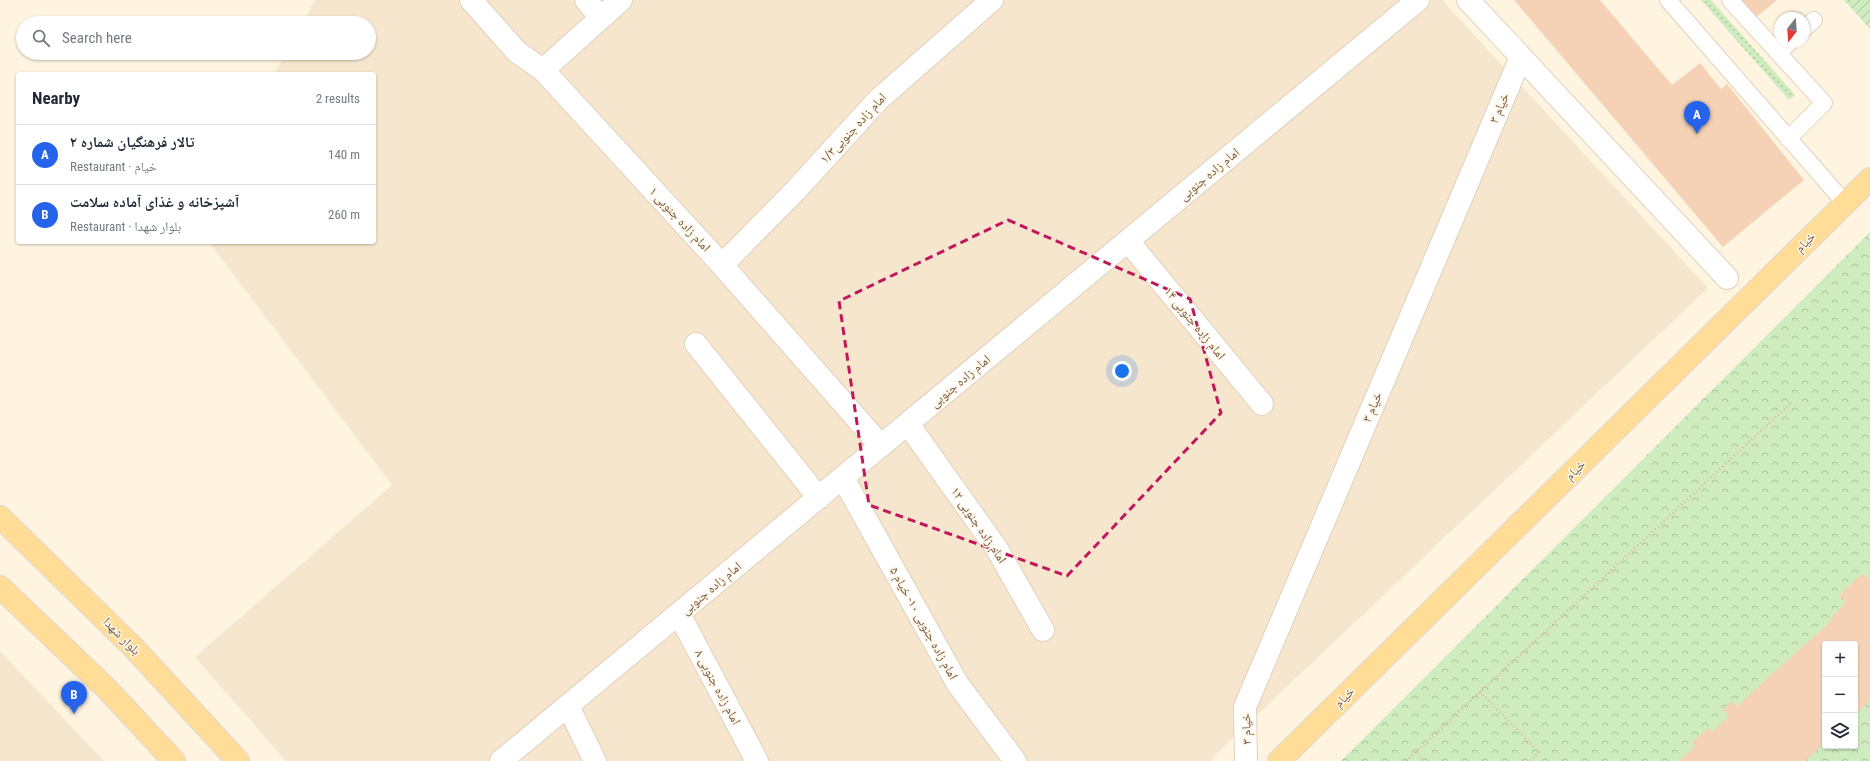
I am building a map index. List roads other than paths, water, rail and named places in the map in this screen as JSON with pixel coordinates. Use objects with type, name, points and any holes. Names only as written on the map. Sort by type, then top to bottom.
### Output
[{"type":"main road","name":"خیام","points":[[1279,761],[1870,179]]},
{"type":"main road","name":"بلوار شهدا","points":[[0,516],[133,647],[238,761]]},
{"type":"main road","points":[[0,587],[107,688],[174,761]]},
{"type":"street","name":"امام زاده جنوبی ۱","points":[[471,0],[517,52],[543,70],[722,265],[881,446]]},
{"type":"street","points":[[586,0],[601,18]]},
{"type":"street","points":[[543,70],[621,0]]},
{"type":"street","name":"امام زاده جنوبی۱/۳","points":[[722,265],[795,191],[878,100],[992,0]]},
{"type":"street","name":"امام زاده جنوبی","points":[[501,761],[1418,0]]},
{"type":"street","points":[[1468,0],[1727,278]]},
{"type":"street","name":"خیام ۳","points":[[1246,761],[1245,707],[1521,57]]},
{"type":"street","name":"امام زاده جنوبی ۱۴","points":[[1128,241],[1262,404]]},
{"type":"street","points":[[696,344],[819,498]]},
{"type":"street","name":"امام زاده جنوبی ۱۲","points":[[908,424],[997,549],[1043,630]]},
{"type":"street","name":"امام زاده جنوبی ۱۰- خیام ۵","points":[[843,478],[957,683],[1015,761]]},
{"type":"street","name":"امام زاده جنوبی ۸","points":[[679,614],[757,761]]},
{"type":"street","points":[[568,706],[594,761]]},
{"type":"lane","points":[[1668,0],[1845,203]]},
{"type":"lane","points":[[1730,0],[1774,38]]},
{"type":"lane","points":[[1785,48],[1824,103],[1788,139]]},
{"type":"place","name":"تالار فرهنگیان شماره ۲","points":[[1697,134]]},
{"type":"place","name":"آشپزخانه و غذای آماده سلامت","points":[[74,714]]}]
